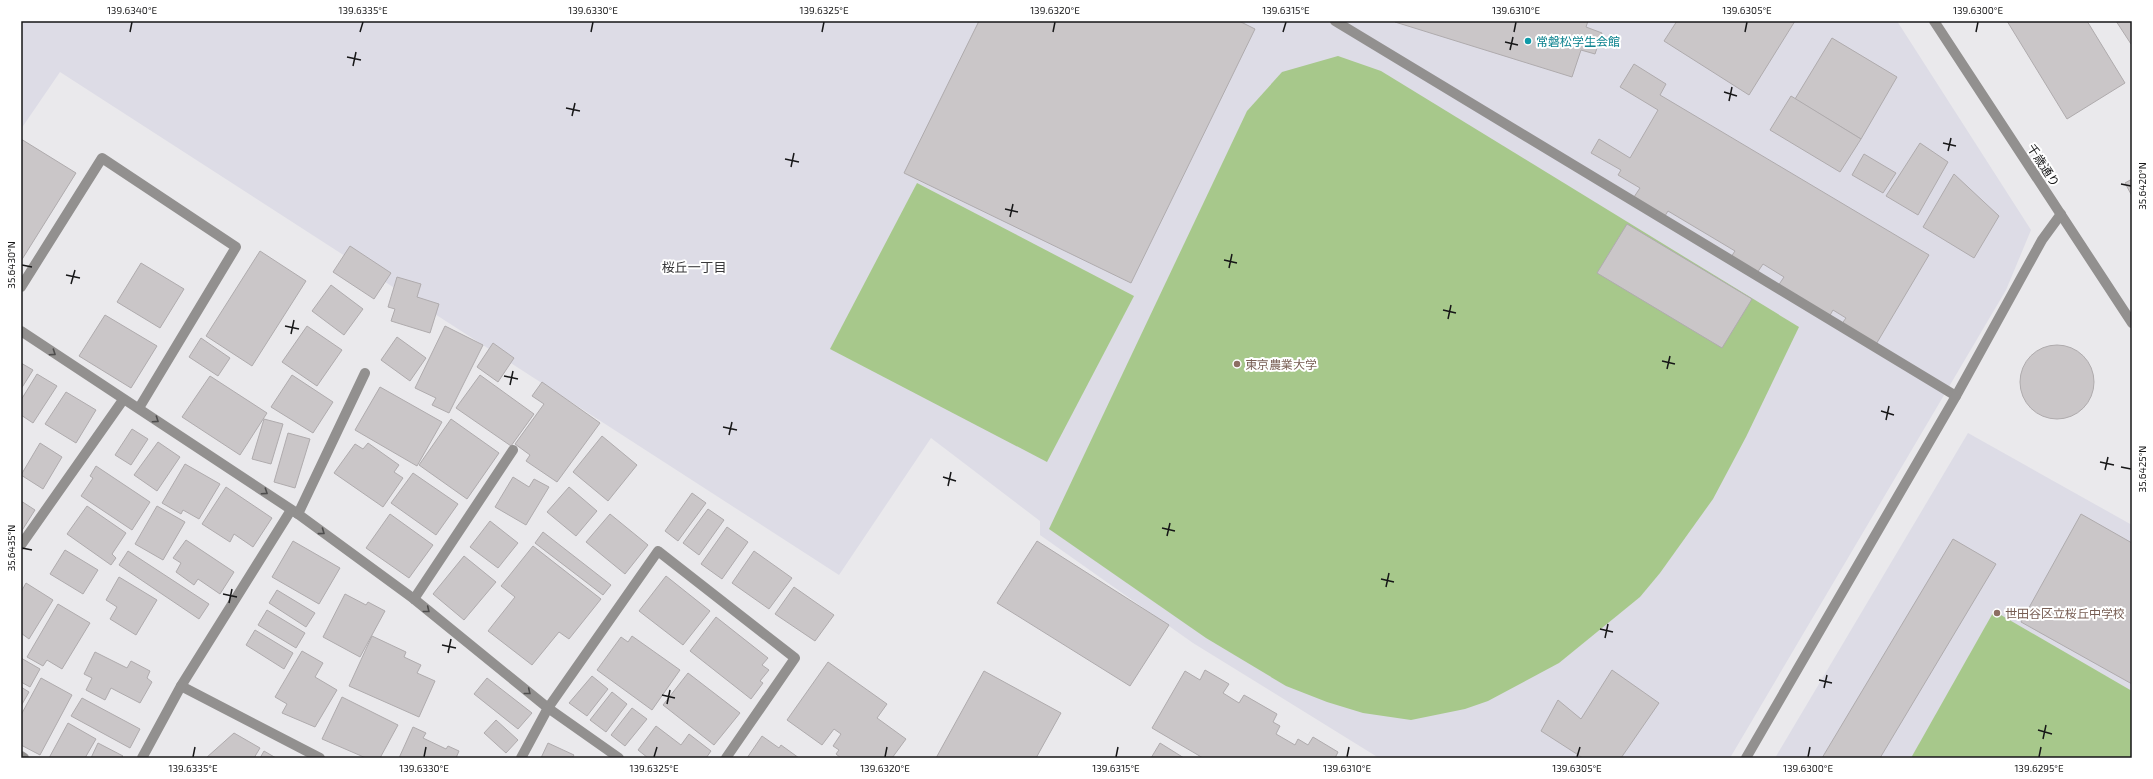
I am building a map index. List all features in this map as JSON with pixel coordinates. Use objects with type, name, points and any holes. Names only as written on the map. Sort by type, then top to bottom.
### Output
[{"type":"street","points":[[1335,21],[1956,396]]},
{"type":"street","name":"千歳通り","points":[[1934,21],[2132,323]]},
{"type":"street","points":[[21,287],[102,158],[236,247],[139,408]]},
{"type":"street","points":[[1746,758],[1956,396],[2042,240],[2061,214]]},
{"type":"street","points":[[21,331],[294,512],[414,599],[548,708],[619,758]]},
{"type":"street","points":[[142,758],[181,686],[294,512],[365,373]]},
{"type":"street","points":[[21,545],[123,400]]},
{"type":"street","points":[[414,599],[513,450]]},
{"type":"street","points":[[521,758],[548,708],[658,551],[795,658],[726,758]]},
{"type":"street","points":[[181,686],[320,758]]},
{"type":"shaded area","name":"東京農業大学","points":[[21,21],[1897,21],[2031,230],[2006,290],[1730,758],[1379,758],[1193,643],[1040,535],[1040,521],[931,438],[839,575],[60,72],[21,129]]},
{"type":"shaded area","name":"世田谷区立桜丘中学校","points":[[1968,433],[2132,525],[2132,758],[1775,758]]},
{"type":"green space","points":[[1338,56],[1381,71],[1799,327],[1746,437],[1713,499],[1660,573],[1640,597],[1559,663],[1488,701],[1465,709],[1411,720],[1363,713],[1327,702],[1286,686],[1206,638],[1049,529],[1247,111],[1282,72]]},
{"type":"green space","points":[[917,183],[1134,296],[1047,462],[830,349]]},
{"type":"green space","points":[[1994,611],[2132,691],[2132,758],[1911,758]]},
{"type":"building","points":[[979,21],[1239,21],[1255,29],[1131,283],[904,173]]},
{"type":"building","name":"常磐松学生会館","points":[[1588,21],[1586,27],[1602,33],[1595,54],[1581,50],[1572,77],[1395,22]]},
{"type":"building","points":[[1677,21],[1795,21],[1749,95],[1664,41]]},
{"type":"building","points":[[2007,21],[2087,21],[2125,83],[2067,119]]},
{"type":"building","points":[[2116,21],[2132,21],[2132,44],[2131,44]]},
{"type":"building","points":[[1832,38],[1897,77],[1861,139],[1795,99]]},
{"type":"building","points":[[1634,64],[1666,84],[1660,95],[1929,255],[1875,346],[1841,325],[1846,318],[1833,310],[1829,317],[1778,286],[1784,277],[1763,264],[1757,273],[1731,257],[1735,251],[1668,211],[1663,219],[1632,200],[1640,188],[1618,175],[1621,170],[1591,153],[1599,139],[1630,158],[1658,110],[1620,87]]},
{"type":"building","points":[[1791,96],[1861,139],[1840,172],[1770,130]]},
{"type":"building","points":[[21,139],[76,173],[21,261]]},
{"type":"building","points":[[1920,143],[1948,162],[1918,215],[1886,196]]},
{"type":"building","points":[[1864,154],[1896,173],[1883,193],[1852,175]]},
{"type":"building","points":[[1954,174],[1999,216],[1974,258],[1923,227]]},
{"type":"building","points":[[2132,179],[2132,196],[2125,183]]},
{"type":"building","points":[[1627,224],[1752,299],[1722,348],[1597,273]]},
{"type":"building","points":[[350,246],[391,273],[374,299],[333,272]]},
{"type":"building","points":[[260,251],[306,281],[252,366],[206,336]]},
{"type":"building","points":[[141,263],[184,289],[160,328],[117,302]]},
{"type":"building","points":[[397,277],[421,284],[417,297],[439,304],[430,333],[391,321],[395,309],[388,307]]},
{"type":"building","points":[[331,285],[363,309],[344,335],[312,311]]},
{"type":"building","points":[[105,315],[157,346],[131,388],[79,356]]},
{"type":"building","points":[[307,326],[342,350],[317,386],[282,362]]},
{"type":"building","points":[[445,326],[483,345],[449,413],[432,405],[436,398],[415,388]]},
{"type":"building","points":[[397,337],[426,358],[410,381],[381,360]]},
{"type":"building","points":[[201,338],[230,358],[218,376],[189,357]]},
{"type":"building","points":[[493,343],[514,358],[498,382],[477,367]]},
{"type":"building","points":[[2050,345],[2064,345],[2078,351],[2088,361],[2094,375],[2092,396],[2088,403],[2078,413],[2064,419],[2050,419],[2036,413],[2026,403],[2020,389],[2020,375],[2026,361],[2036,351]]},
{"type":"building","points":[[21,363],[33,370],[21,389]]},
{"type":"building","points":[[37,374],[57,386],[33,423],[21,415],[21,400]]},
{"type":"building","points":[[292,375],[333,402],[313,433],[271,407]]},
{"type":"building","points":[[480,375],[534,414],[511,446],[456,408]]},
{"type":"building","points":[[210,376],[267,413],[240,455],[182,417]]},
{"type":"building","points":[[542,382],[600,423],[557,482],[526,461],[530,455],[515,444],[544,404],[532,396]]},
{"type":"building","points":[[380,387],[442,422],[417,466],[355,430]]},
{"type":"building","points":[[66,392],[96,410],[76,443],[45,424]]},
{"type":"building","points":[[264,419],[283,424],[271,464],[252,459]]},
{"type":"building","points":[[451,419],[499,453],[467,499],[419,465]]},
{"type":"building","points":[[132,429],[148,439],[131,465],[115,455]]},
{"type":"building","points":[[288,433],[310,439],[295,488],[274,482]]},
{"type":"building","points":[[602,436],[637,465],[608,501],[573,472]]},
{"type":"building","points":[[158,442],[180,457],[157,491],[134,475]]},
{"type":"building","points":[[40,443],[62,457],[43,489],[21,475]]},
{"type":"building","points":[[368,443],[399,465],[394,472],[403,478],[383,507],[334,473],[355,444],[363,449]]},
{"type":"building","points":[[185,464],[220,484],[199,519],[183,510],[181,514],[162,503]]},
{"type":"building","points":[[96,466],[150,502],[132,530],[81,496],[93,478],[90,476]]},
{"type":"building","points":[[413,473],[458,504],[436,535],[391,503]]},
{"type":"building","points":[[513,477],[529,487],[534,479],[549,487],[526,525],[495,507]]},
{"type":"building","points":[[226,487],[272,518],[253,547],[234,534],[230,542],[202,524]]},
{"type":"building","points":[[569,487],[597,511],[576,536],[547,512]]},
{"type":"building","points":[[692,493],[706,503],[678,541],[665,531]]},
{"type":"building","points":[[21,501],[35,510],[21,532]]},
{"type":"building","points":[[87,506],[126,533],[112,554],[116,558],[111,565],[67,534]]},
{"type":"building","points":[[157,506],[185,522],[163,560],[135,544]]},
{"type":"building","points":[[708,509],[724,520],[699,555],[683,543]]},
{"type":"building","points":[[390,514],[433,545],[409,578],[366,548]]},
{"type":"building","points":[[610,514],[648,545],[625,574],[586,542]]},
{"type":"building","points":[[2081,514],[2132,543],[2132,684],[2021,622]]},
{"type":"building","points":[[490,521],[518,543],[498,568],[470,547]]},
{"type":"building","points":[[727,527],[748,542],[722,579],[701,564]]},
{"type":"building","points":[[543,532],[611,585],[603,595],[535,543]]},
{"type":"building","points":[[1953,539],[1996,564],[1880,758],[1822,758]]},
{"type":"building","points":[[186,540],[234,572],[220,594],[198,579],[194,585],[176,572],[181,563],[173,558]]},
{"type":"building","points":[[293,541],[340,568],[319,604],[272,577]]},
{"type":"building","points":[[1037,541],[1169,625],[1130,686],[997,603]]},
{"type":"building","points":[[533,546],[601,599],[569,639],[559,632],[532,665],[488,631],[515,597],[501,586]]},
{"type":"building","points":[[65,550],[98,570],[83,594],[50,574]]},
{"type":"building","points":[[128,551],[209,604],[199,619],[119,565]]},
{"type":"building","points":[[754,551],[792,578],[769,609],[732,583]]},
{"type":"building","points":[[464,556],[496,582],[464,620],[433,594]]},
{"type":"building","points":[[666,576],[710,611],[683,645],[639,611]]},
{"type":"building","points":[[119,577],[157,600],[136,635],[110,619],[117,607],[106,600]]},
{"type":"building","points":[[26,583],[53,600],[29,639],[21,633],[21,592]]},
{"type":"building","points":[[794,587],[834,615],[815,641],[775,614]]},
{"type":"building","points":[[277,590],[315,613],[306,627],[269,603]]},
{"type":"building","points":[[345,594],[366,605],[368,602],[385,611],[360,657],[323,637]]},
{"type":"building","points":[[58,604],[90,623],[62,669],[47,660],[43,666],[27,657]]},
{"type":"building","points":[[267,610],[305,633],[296,648],[258,625]]},
{"type":"building","points":[[716,617],[768,658],[762,665],[769,670],[760,681],[763,683],[751,699],[690,651]]},
{"type":"building","points":[[255,630],[293,653],[284,669],[246,645]]},
{"type":"building","points":[[372,636],[406,652],[404,657],[421,665],[417,673],[435,681],[419,717],[349,686]]},
{"type":"building","points":[[632,636],[680,670],[652,710],[597,670],[621,637],[628,642]]},
{"type":"building","points":[[302,651],[323,663],[315,677],[337,690],[315,727],[282,713],[287,704],[275,697]]},
{"type":"building","points":[[95,652],[127,668],[131,661],[150,671],[147,678],[152,682],[140,703],[111,688],[105,700],[86,690],[92,678],[84,674]]},
{"type":"building","points":[[21,658],[40,669],[30,687],[21,682]]},
{"type":"building","points":[[828,662],[887,704],[877,718],[906,739],[892,758],[841,758],[836,754],[839,750],[833,746],[841,734],[834,729],[822,745],[787,720]]},
{"type":"building","points":[[1205,670],[1229,684],[1223,693],[1239,703],[1244,695],[1277,714],[1273,722],[1280,726],[1276,734],[1295,745],[1298,739],[1308,745],[1313,737],[1338,752],[1335,758],[1203,758],[1152,728],[1185,671],[1200,680]]},
{"type":"building","points":[[1612,670],[1659,703],[1621,758],[1583,758],[1541,731],[1558,700],[1581,719]]},
{"type":"building","points":[[984,671],[1061,713],[1036,758],[936,758]]},
{"type":"building","points":[[688,673],[740,713],[714,745],[663,705]]},
{"type":"building","points":[[592,676],[608,689],[587,716],[569,703]]},
{"type":"building","points":[[41,678],[72,695],[40,755],[21,745],[21,715]]},
{"type":"building","points":[[487,678],[532,713],[518,729],[474,694]]},
{"type":"building","points":[[21,687],[29,692],[21,706]]},
{"type":"building","points":[[612,692],[627,704],[606,732],[590,720]]},
{"type":"building","points":[[342,697],[398,725],[380,758],[366,758],[322,739]]},
{"type":"building","points":[[82,698],[140,729],[130,748],[71,716]]},
{"type":"building","points":[[632,708],[647,719],[625,746],[611,735]]},
{"type":"building","points":[[496,720],[518,740],[506,753],[484,733]]},
{"type":"building","points":[[68,723],[96,739],[85,758],[49,758]]},
{"type":"building","points":[[656,726],[681,745],[689,734],[711,751],[706,758],[648,758],[638,750]]},
{"type":"building","points":[[413,727],[426,733],[423,738],[446,749],[448,746],[459,751],[456,758],[399,758]]},
{"type":"building","points":[[234,733],[260,748],[254,758],[206,758]]},
{"type":"building","points":[[762,736],[779,748],[781,745],[799,758],[747,758]]},
{"type":"building","points":[[98,743],[123,756],[121,758],[91,758]]},
{"type":"building","points":[[548,743],[574,755],[572,758],[541,758]]},
{"type":"building","points":[[1160,743],[1184,758],[1151,758]]},
{"type":"building","points":[[264,751],[276,758],[260,758]]},
{"type":"place","name":"常磐松学生会館","points":[[1528,41]]},
{"type":"place","name":"東京農業大学","points":[[1237,364]]},
{"type":"place","name":"世田谷区立桜丘中学校","points":[[1997,613]]},
{"type":"district","name":"桜丘一丁目","points":[[694,267]]}]
